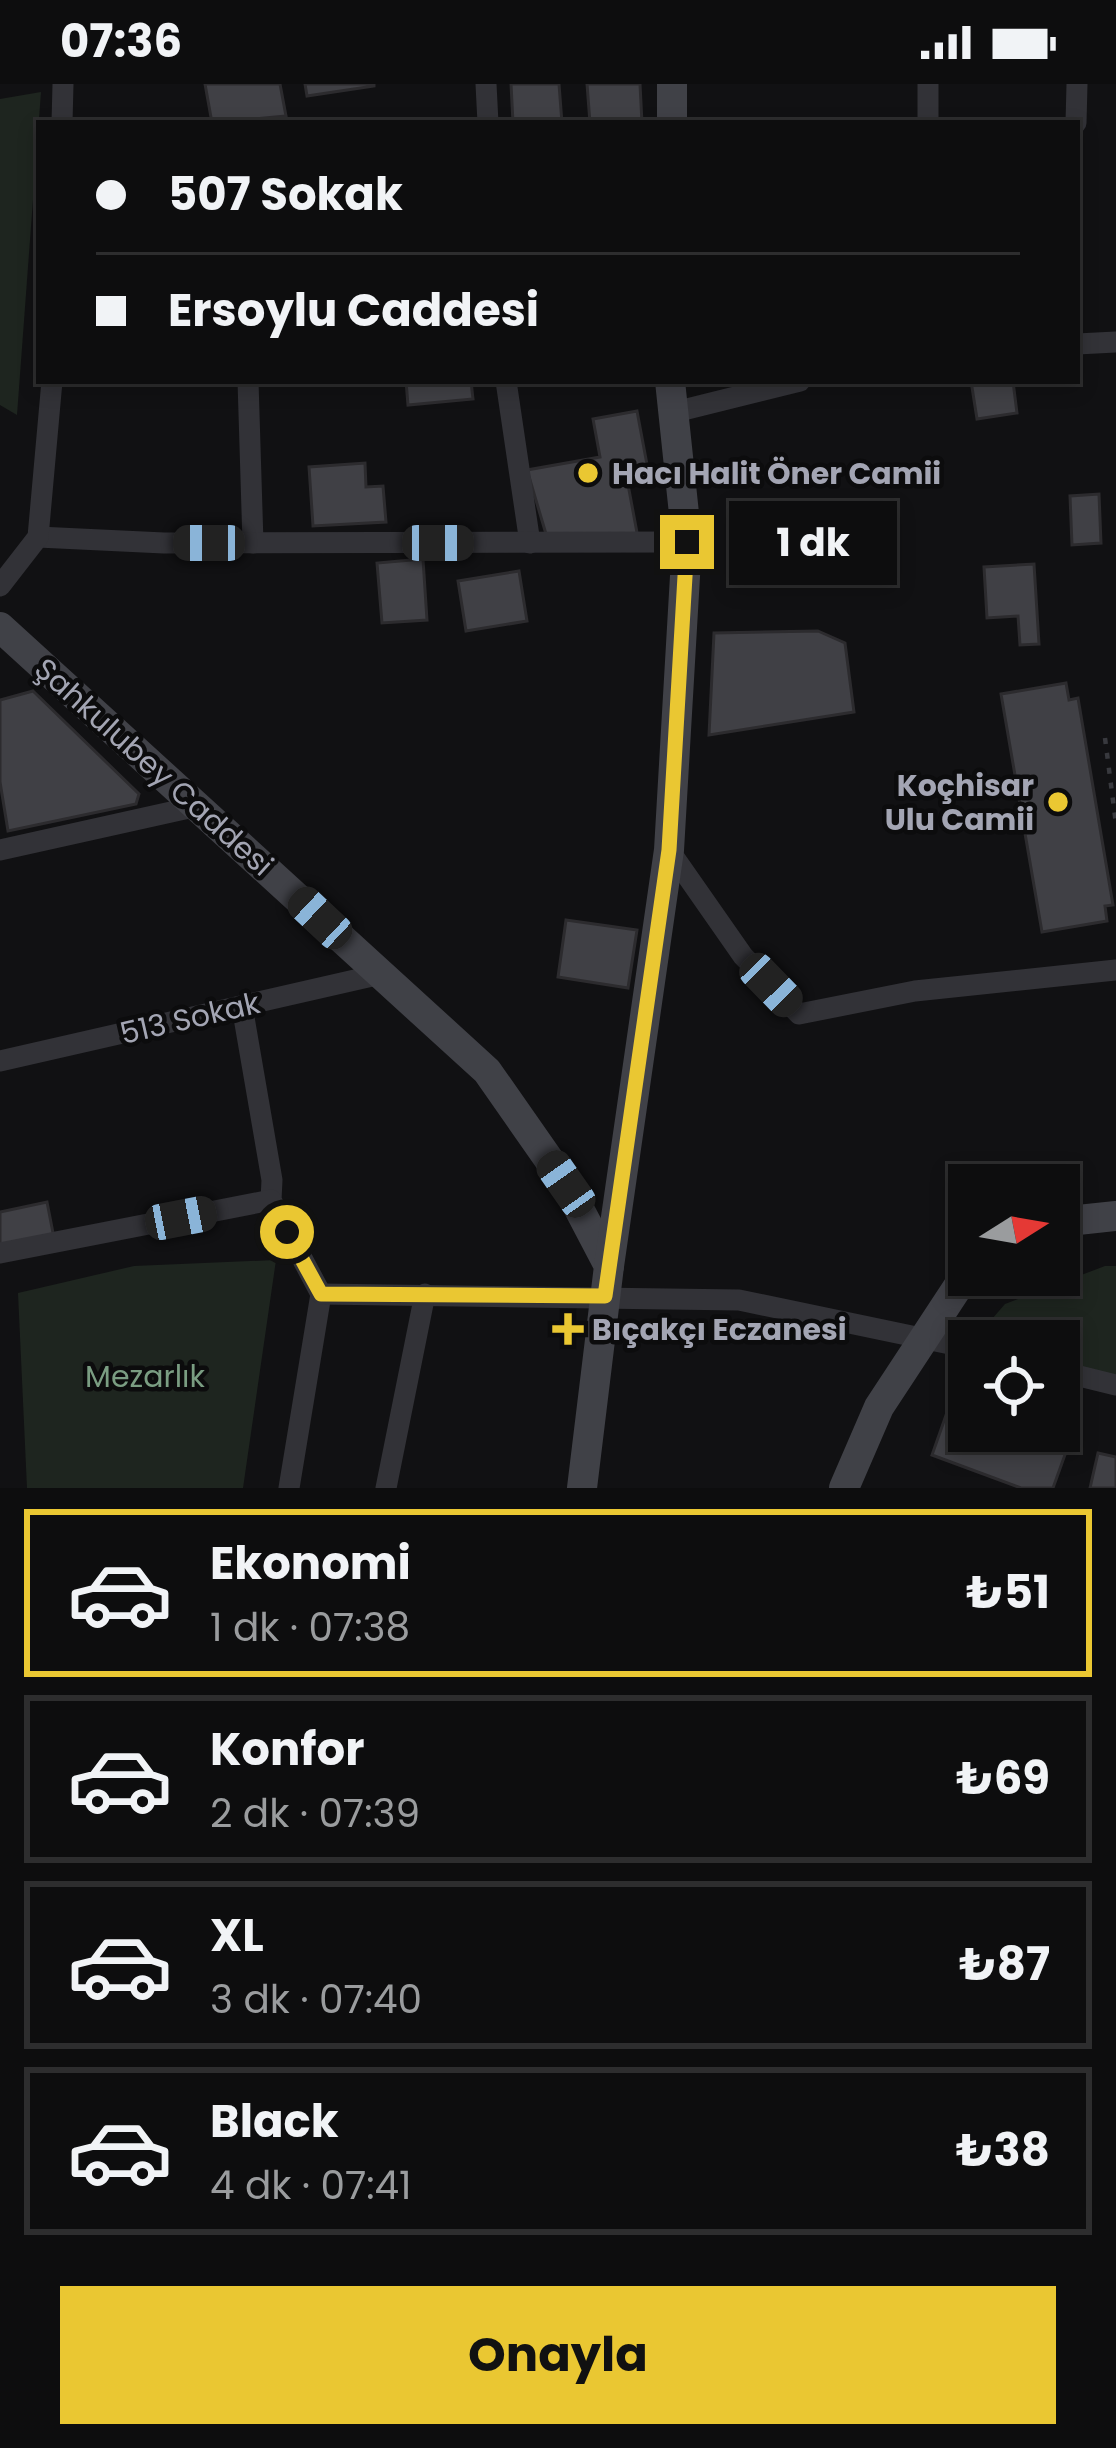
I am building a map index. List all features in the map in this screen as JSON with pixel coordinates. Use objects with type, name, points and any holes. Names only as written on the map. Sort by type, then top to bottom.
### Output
[{"type":"street","points":[[62,120],[63,84]]},
{"type":"street","points":[[486,84],[488,120]]},
{"type":"street","points":[[672,84],[672,120]]},
{"type":"street","points":[[928,84],[928,120]]},
{"type":"street","points":[[1076,120],[1077,84]]},
{"type":"street","points":[[1080,344],[1116,342]]},
{"type":"street","points":[[0,586],[38,537],[52,384]]},
{"type":"street","points":[[248,384],[254,543]]},
{"type":"street","points":[[506,384],[530,543]]},
{"type":"street","points":[[582,1488],[669,850],[687,542],[670,384]]},
{"type":"street","points":[[671,413],[788,384]]},
{"type":"street","points":[[38,537],[254,543],[687,542]]},
{"type":"street","name":"Şahkulubey Caddesi","points":[[0,627],[487,1071],[566,1184],[607,1281]]},
{"type":"street","points":[[0,850],[198,806]]},
{"type":"street","points":[[669,850],[743,956],[799,1014],[915,992],[1116,970]]},
{"type":"street","name":"513 Sokak","points":[[0,1061],[381,974]]},
{"type":"street","points":[[242,1006],[272,1180],[271,1200],[321,1294],[289,1488]]},
{"type":"street","points":[[0,1253],[271,1200]]},
{"type":"street","points":[[1080,1220],[1116,1216]]},
{"type":"street","points":[[321,1294],[425,1294],[607,1281],[739,1300],[948,1343]]},
{"type":"street","points":[[386,1488],[425,1294]]},
{"type":"street","points":[[844,1488],[880,1407],[951,1296]]},
{"type":"street","points":[[1080,1376],[1116,1385]]},
{"type":"path","points":[[1105,738],[1116,824]]},
{"type":"green space","points":[[41,92],[17,415],[0,405],[0,99]]},
{"type":"green space","name":"Mezarlık","points":[[276,1260],[243,1488],[27,1488],[18,1293],[134,1266]]},
{"type":"green space","points":[[1116,1266],[1116,1388],[1080,1377],[1080,1320],[991,1320],[1005,1304],[1026,1296],[1080,1296],[1080,1276]]},
{"type":"building","points":[[205,84],[280,84],[286,116],[211,120]]},
{"type":"building","points":[[305,84],[374,84],[374,86],[307,96]]},
{"type":"building","points":[[511,84],[559,84],[562,120],[513,120]]},
{"type":"building","points":[[587,84],[640,84],[642,120],[590,120]]},
{"type":"building","points":[[406,384],[471,384],[473,399],[408,405]]},
{"type":"building","points":[[971,384],[1013,384],[1017,413],[977,419]]},
{"type":"building","name":"Hacı Halit Öner Camii","points":[[637,411],[649,475],[627,479],[638,538],[546,534],[527,470],[600,457],[593,419]]},
{"type":"building","points":[[365,463],[366,487],[383,486],[386,522],[313,526],[309,467]]},
{"type":"building","points":[[1099,494],[1101,543],[1072,545],[1070,496]]},
{"type":"building","points":[[423,559],[427,620],[382,623],[377,563]]},
{"type":"building","points":[[1034,564],[1039,644],[1020,645],[1018,616],[987,618],[984,567]]},
{"type":"building","points":[[519,571],[527,621],[466,631],[458,581]]},
{"type":"building","points":[[818,631],[845,643],[854,712],[709,735],[714,633]]},
{"type":"building","name":"Koçhisar Ulu Camii","points":[[1066,683],[1069,700],[1078,698],[1113,905],[1105,906],[1107,921],[1042,932],[1001,694]]},
{"type":"building","points":[[33,691],[139,794],[136,804],[8,831],[0,782],[0,700]]},
{"type":"building","points":[[566,920],[637,930],[628,988],[558,977]]},
{"type":"building","points":[[47,1202],[54,1238],[0,1249],[0,1212]]},
{"type":"building","points":[[948,1410],[948,1452],[1066,1452],[1053,1488],[1021,1488],[932,1455]]},
{"type":"building","points":[[1098,1453],[1116,1457],[1116,1488],[1090,1488]]},
{"type":"place","name":"Hacı Halit Öner Camii","points":[[588,473]]},
{"type":"place","name":"Koçhisar Ulu Camii","points":[[1058,802]]},
{"type":"place","name":"Bıçakçı Eczanesi","points":[[568,1329]]},
{"type":"route","points":[[287,1232],[321,1294],[605,1296],[669,850],[687,542]]}]
